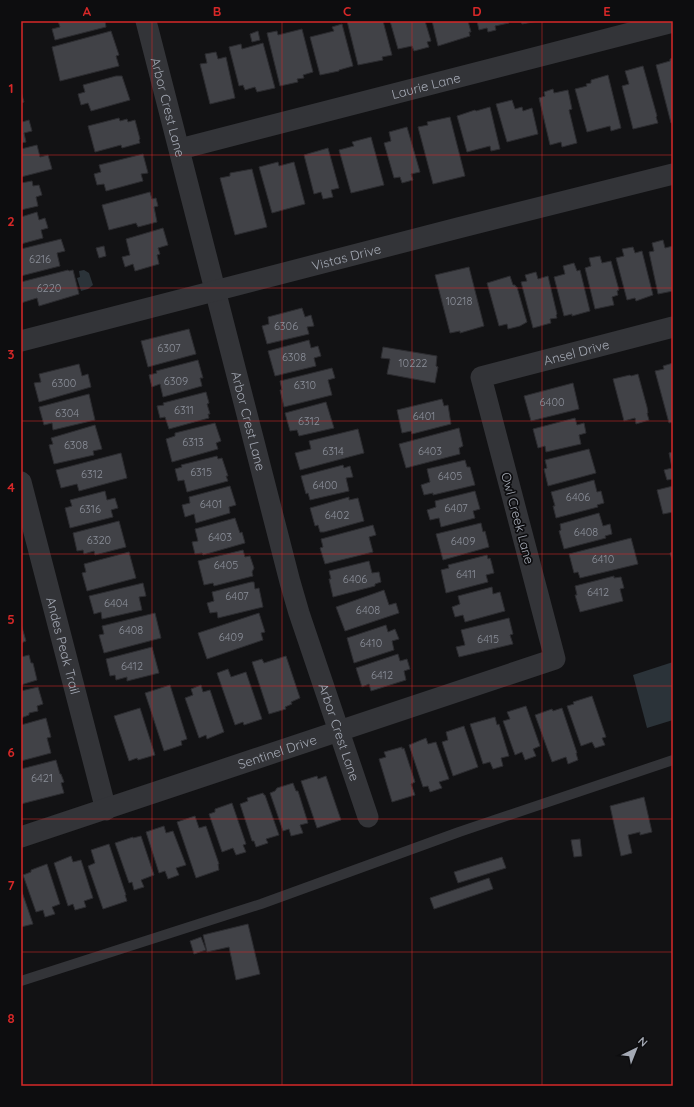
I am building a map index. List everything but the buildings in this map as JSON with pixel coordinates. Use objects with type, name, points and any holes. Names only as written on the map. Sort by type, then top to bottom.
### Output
[{"type":"street","name":"Arbor Crest Lane","points":[[146,21],[292,589],[338,731],[368,816]]},
{"type":"street","name":"Laurie Lane","points":[[180,149],[673,22]]},
{"type":"street","name":"Vistas Drive","points":[[21,341],[673,174]]},
{"type":"street","name":"Ansel Drive","points":[[481,377],[673,327]]},
{"type":"street","name":"Owl Creek Lane","points":[[481,377],[555,659]]},
{"type":"street","name":"Andes Peak Trail","points":[[21,482],[106,810]]},
{"type":"street","name":"Sentinel Drive","points":[[21,837],[106,810],[555,659]]},
{"type":"lane","points":[[21,981],[261,904],[459,832],[673,760]]},
{"type":"shaded area","points":[[84,270],[89,273],[93,285],[88,289],[81,291],[77,278],[80,277],[79,271]]},
{"type":"shaded area","points":[[673,662],[673,720],[647,728],[633,675]]}]
